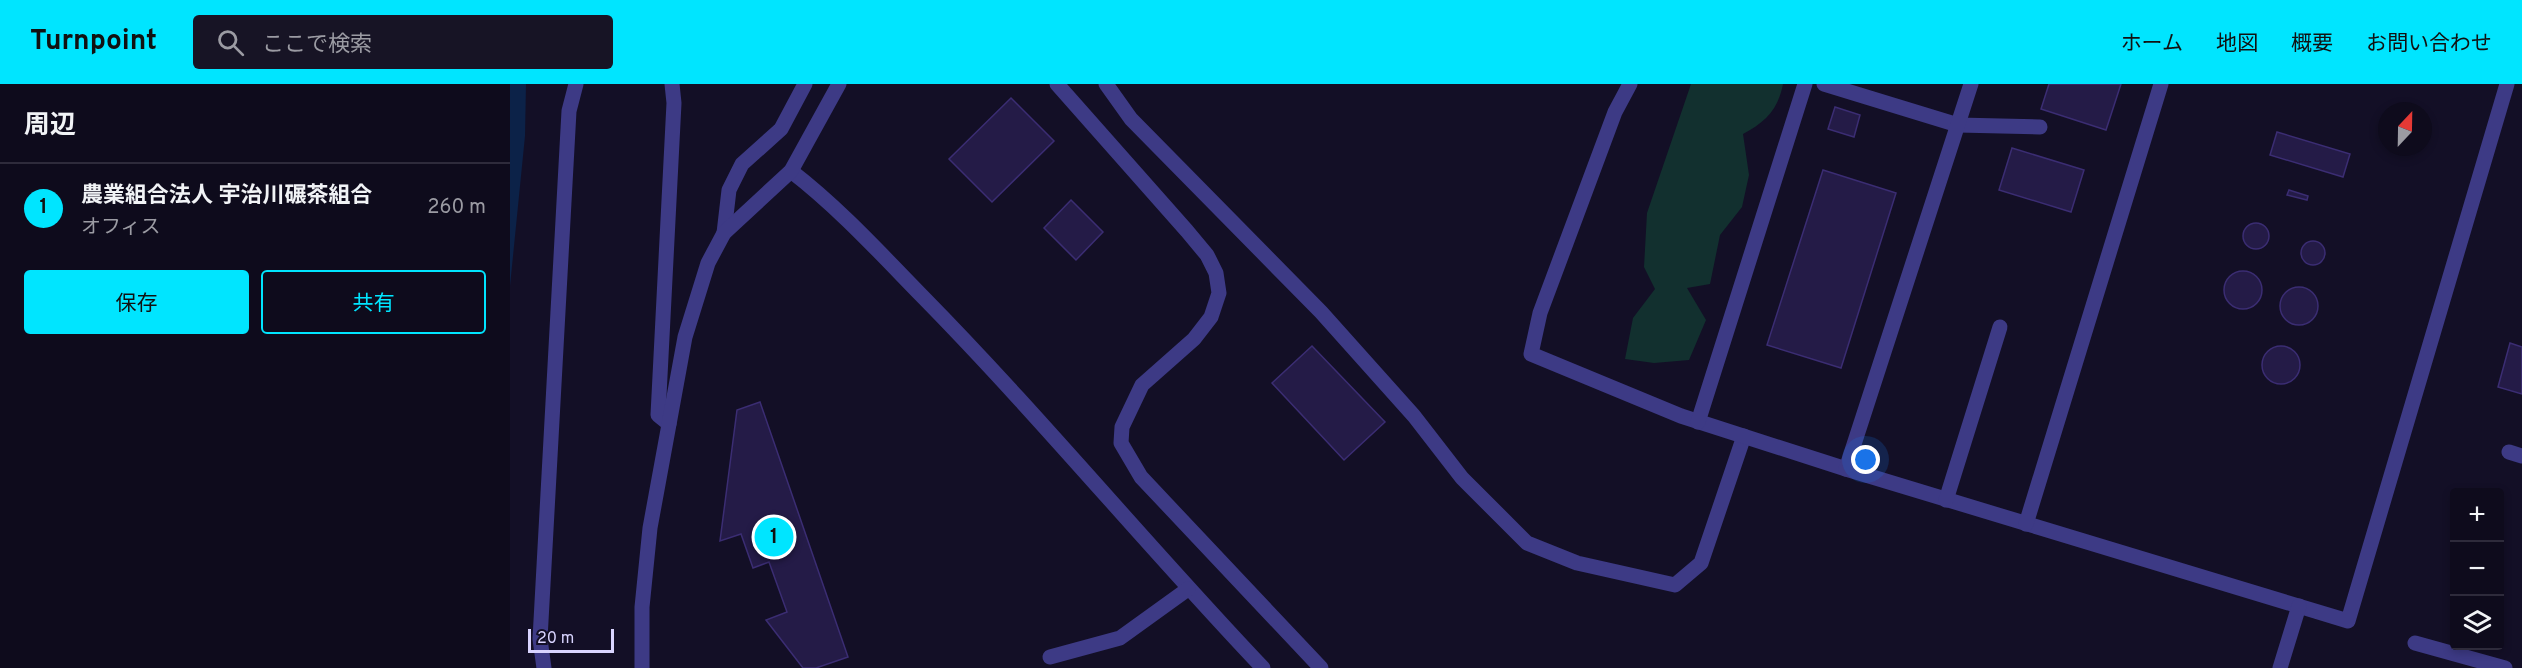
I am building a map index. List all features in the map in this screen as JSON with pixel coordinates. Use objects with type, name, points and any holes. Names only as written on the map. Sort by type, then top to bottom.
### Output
[{"type":"street","points":[[544,668],[540,639],[541,615],[569,111],[576,84]]},
{"type":"street","points":[[669,424],[658,415],[674,103],[672,84]]},
{"type":"street","points":[[724,233],[729,190],[742,164],[781,129],[805,84]]},
{"type":"street","points":[[642,668],[642,607],[650,528],[685,337],[708,263],[724,233],[791,171],[839,84]]},
{"type":"street","points":[[1057,84],[1187,231],[1207,255],[1216,273],[1219,293],[1211,317],[1194,339],[1142,385],[1122,427],[1121,443],[1141,477],[1321,668]]},
{"type":"street","points":[[1106,84],[1131,119],[1321,312],[1414,417],[1462,478],[1527,543],[1577,563],[1675,585],[1701,563],[1744,436]]},
{"type":"street","points":[[1630,84],[1615,112],[1540,313],[1531,354],[1698,422],[1846,470],[2348,621],[2507,84]]},
{"type":"street","points":[[1698,422],[1805,84]]},
{"type":"street","points":[[1824,84],[1958,125],[2040,127]]},
{"type":"street","points":[[1846,470],[1971,84]]},
{"type":"street","points":[[2026,524],[2161,84]]},
{"type":"street","points":[[791,171],[825,198],[1000,375],[1188,589],[1263,668]]},
{"type":"street","points":[[1947,500],[2000,327]]},
{"type":"street","points":[[1050,657],[1119,638],[1188,589]]},
{"type":"street","points":[[2280,668],[2299,606]]},
{"type":"street","points":[[2415,643],[2505,668]]},
{"type":"green space","points":[[1691,84],[1783,84],[1774,108],[1764,120],[1743,134],[1749,175],[1742,207],[1720,235],[1710,284],[1687,288],[1706,320],[1689,360],[1654,363],[1625,359],[1633,318],[1655,289],[1644,267],[1647,213]]},
{"type":"water","points":[[510,84],[526,84],[525,136],[510,286]]},
{"type":"building","points":[[2049,84],[2121,84],[2106,130],[2041,109]]},
{"type":"building","points":[[1011,98],[1054,141],[992,202],[949,159]]},
{"type":"building","points":[[1835,107],[1860,115],[1854,137],[1828,129]]},
{"type":"building","points":[[2277,132],[2350,154],[2343,177],[2270,155]]},
{"type":"building","points":[[2012,148],[2084,170],[2071,212],[1999,190]]},
{"type":"building","points":[[1823,170],[1896,193],[1841,368],[1767,345]]},
{"type":"building","points":[[2289,190],[2308,196],[2307,200],[2287,195]]},
{"type":"building","points":[[1071,200],[1103,232],[1076,260],[1044,228]]},
{"type":"building","points":[[2256,223],[2265,227],[2269,236],[2265,245],[2256,249],[2247,245],[2243,236],[2247,227]]},
{"type":"building","points":[[2313,241],[2322,244],[2325,253],[2322,262],[2313,265],[2304,262],[2301,253],[2304,244]]},
{"type":"building","points":[[2243,271],[2256,277],[2262,290],[2256,303],[2243,309],[2230,303],[2224,290],[2230,277]]},
{"type":"building","points":[[2299,287],[2312,293],[2318,306],[2312,319],[2299,325],[2286,319],[2280,306],[2286,293]]},
{"type":"building","points":[[2510,343],[2522,347],[2522,394],[2498,387]]},
{"type":"building","points":[[1312,346],[1385,422],[1344,460],[1272,383]]},
{"type":"building","points":[[2281,346],[2294,352],[2300,365],[2294,378],[2281,384],[2268,378],[2262,365],[2268,352]]},
{"type":"building","points":[[760,402],[848,657],[816,668],[803,668],[766,620],[787,612],[769,562],[753,568],[741,534],[720,541],[737,410]]},
{"type":"place","name":"農業組合法人 宇治川碾茶組合","points":[[774,537]]}]
